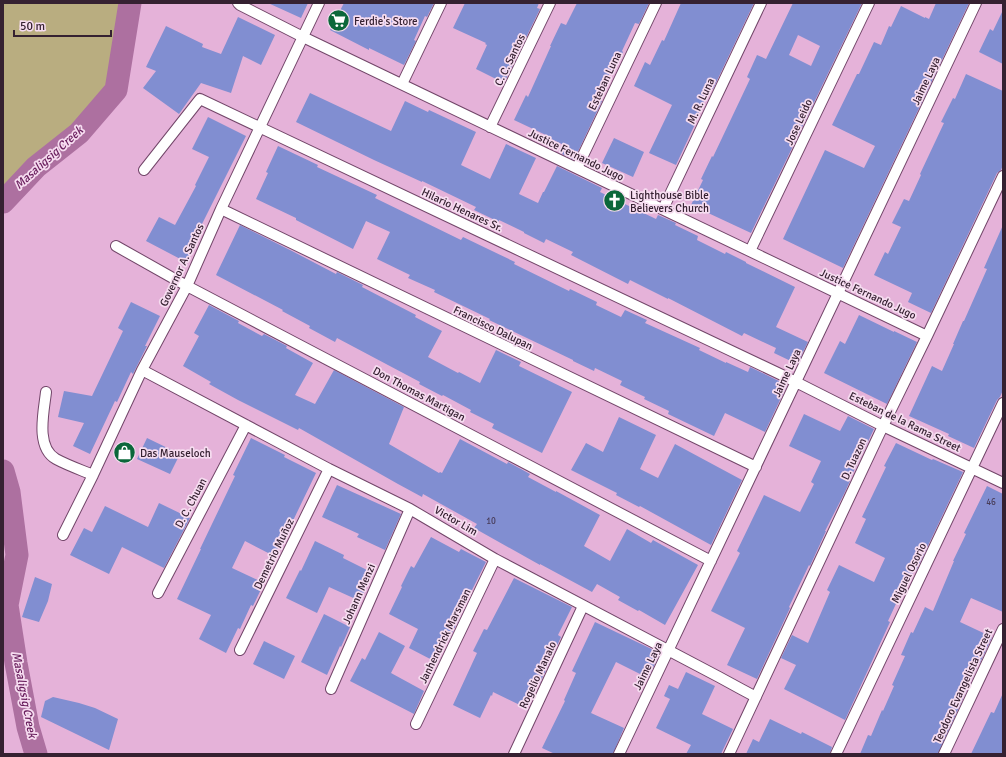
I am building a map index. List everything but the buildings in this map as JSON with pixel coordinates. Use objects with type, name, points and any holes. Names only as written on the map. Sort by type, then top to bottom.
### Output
[{"type":"street","name":"Justice Fernando Jugo","points":[[238,3],[303,37],[927,336]]},
{"type":"street","name":"Governor A. Santos","points":[[63,535],[142,370],[187,286],[221,209],[319,3]]},
{"type":"street","points":[[402,84],[441,3]]},
{"type":"street","name":"C. C. Santos","points":[[490,127],[550,3]]},
{"type":"street","name":"Esteban Luna","points":[[577,168],[656,3]]},
{"type":"street","name":"M. R. Luna","points":[[662,209],[761,3]]},
{"type":"street","name":"Jose Leido","points":[[750,251],[869,3]]},
{"type":"street","name":"Jaime Laya","points":[[619,754],[976,3]]},
{"type":"street","name":"Hilario Henares Sr.","points":[[144,170],[200,99],[782,374],[796,382]]},
{"type":"street","name":"D. Tuazon","points":[[729,754],[883,426],[1003,176]]},
{"type":"street","name":"Francisco Dalupan","points":[[221,209],[756,467]]},
{"type":"street","name":"Don Thomas Martigan","points":[[116,246],[187,286],[711,561]]},
{"type":"street","name":"Victor Lim","points":[[142,370],[329,469],[410,509],[495,559],[756,697]]},
{"type":"street","name":"Esteban de la Rama Street","points":[[796,382],[883,426],[1003,483]]},
{"type":"street","points":[[46,392],[42,433],[46,449],[55,458],[93,475]]},
{"type":"street","name":"Miguel Osorio","points":[[836,754],[1003,403]]},
{"type":"street","name":"D. C. Chuan","points":[[158,593],[246,425]]},
{"type":"street","name":"Demetrio Muñoz","points":[[240,650],[329,469]]},
{"type":"street","name":"Johann Menzi","points":[[331,689],[410,509]]},
{"type":"street","name":"Janhendrick Marsman","points":[[416,724],[495,559]]},
{"type":"street","name":"Rogelio Manalo","points":[[514,754],[583,606]]},
{"type":"street","name":"Teodoro Evangelista Street","points":[[944,754],[1003,629]]},
{"type":"shaded area","points":[[3,3],[130,3],[116,90],[79,133],[37,167],[3,202]]},
{"type":"waterway","name":"Masaligsig Creek","points":[[3,202],[36,167],[79,133],[116,90],[130,3]]},
{"type":"waterway","name":"Masaligsig Creek","points":[[3,471],[9,492],[17,555],[7,605],[28,727],[36,754]]},
{"type":"place","name":"Ferdie's Store","points":[[339,21]]},
{"type":"place","name":"Lighthouse Bible Believers Church","points":[[615,201]]},
{"type":"place","name":"Das Mauseloch","points":[[124,453]]}]
